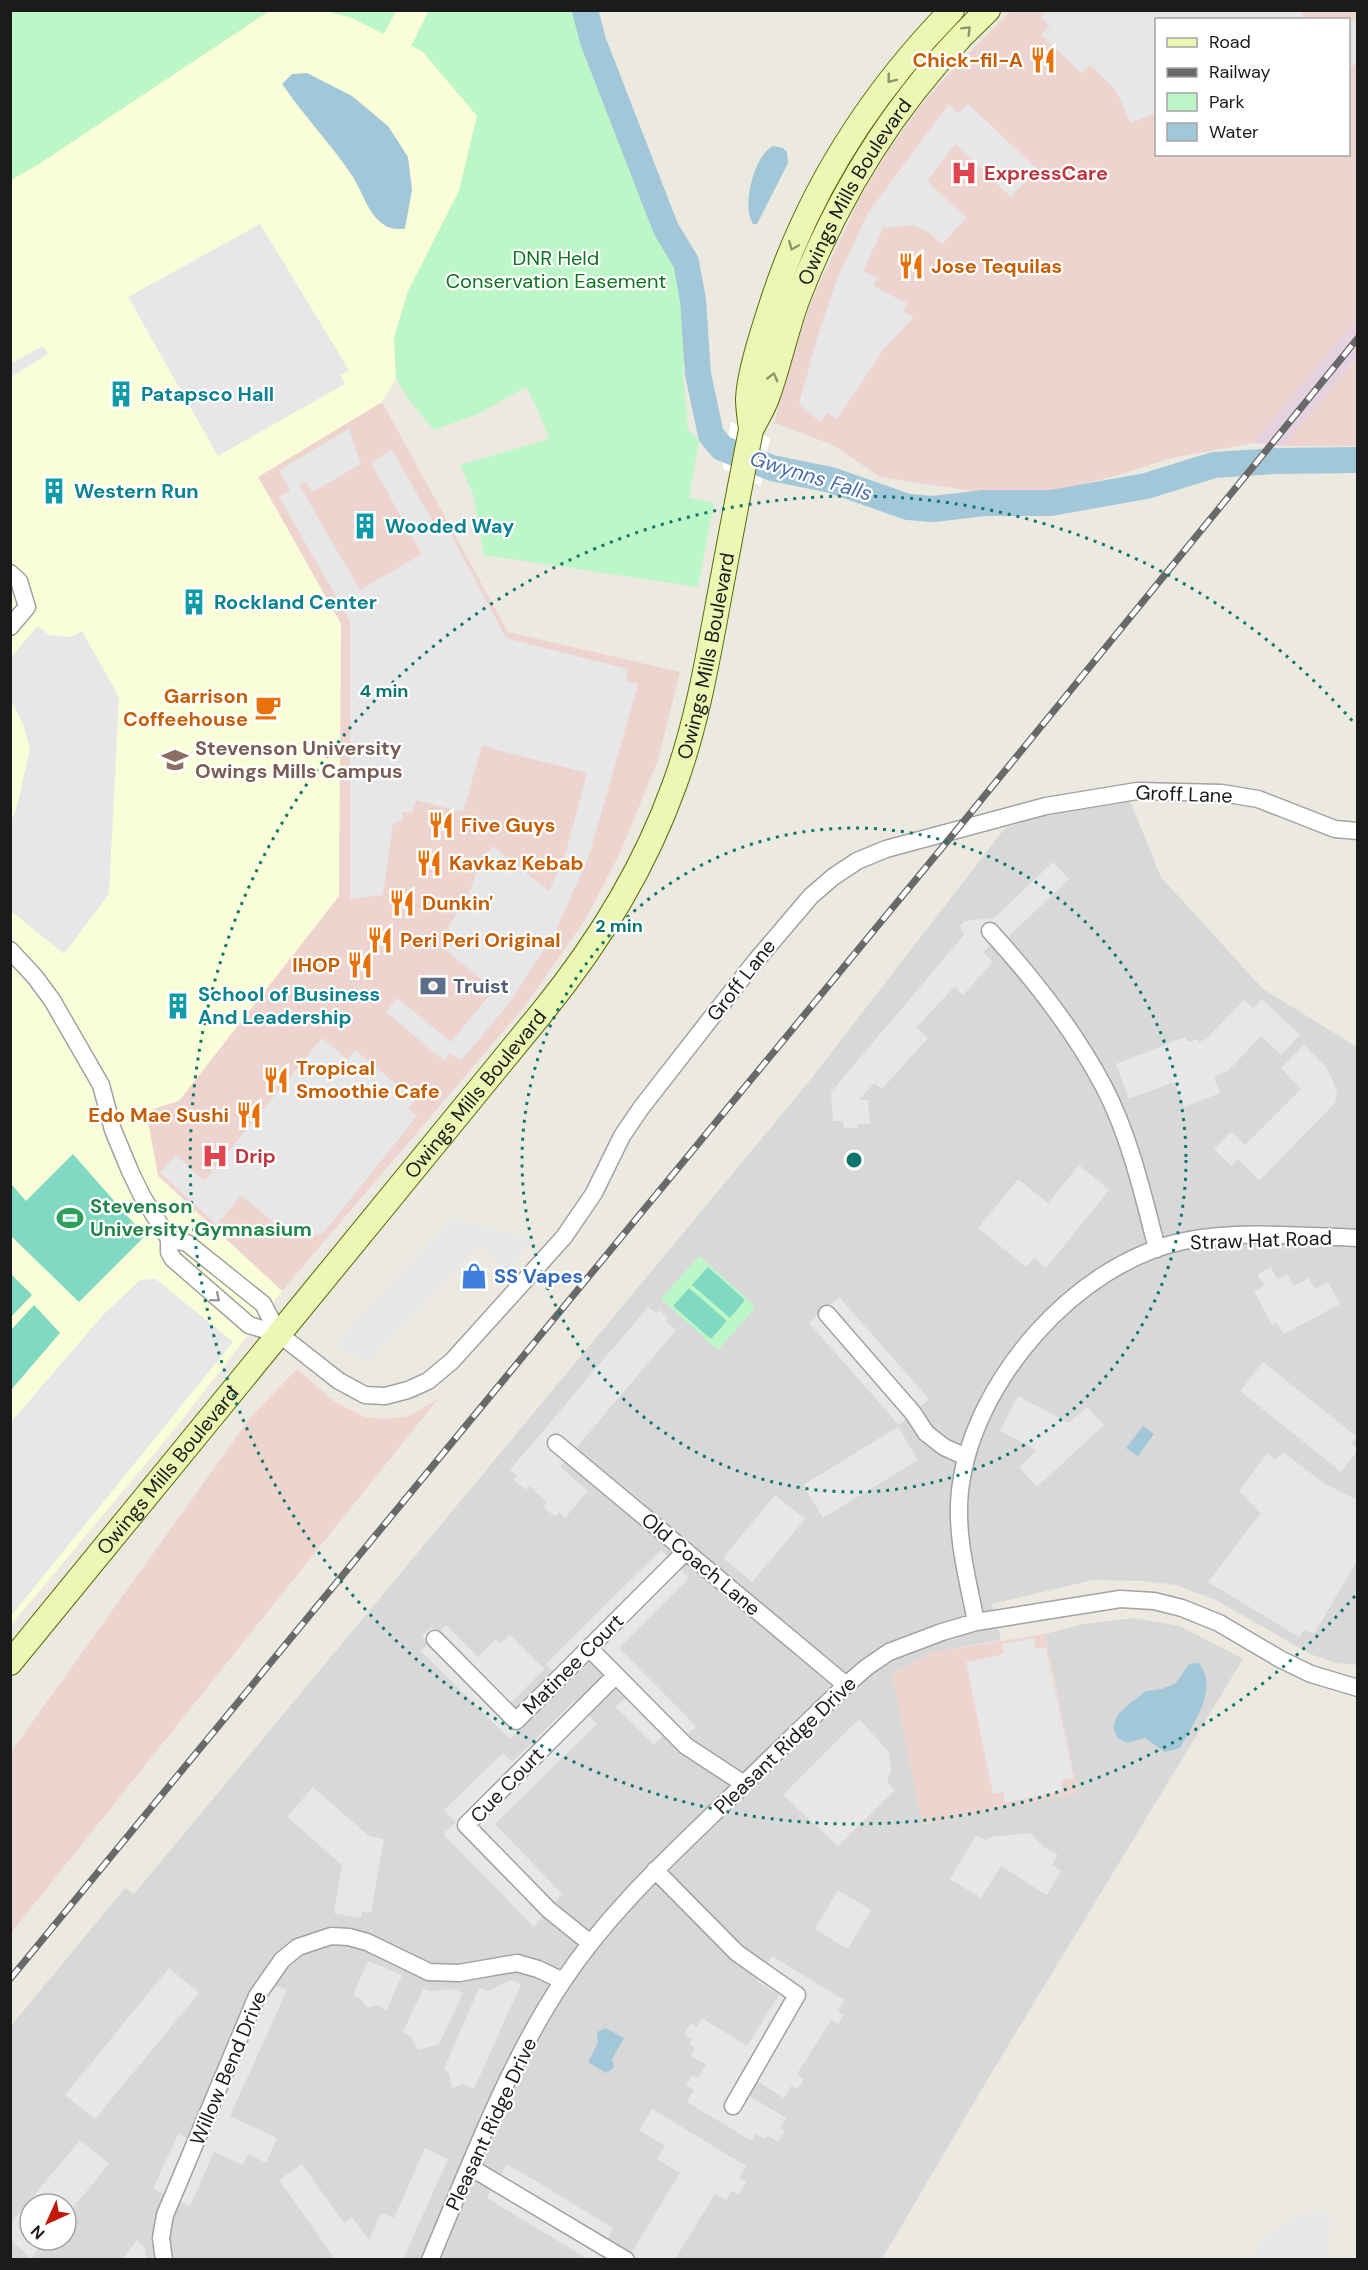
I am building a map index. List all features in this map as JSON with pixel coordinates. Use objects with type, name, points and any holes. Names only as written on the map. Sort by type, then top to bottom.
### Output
[{"type":"main road","name":"Owings Mills Boulevard","points":[[751,430],[748,397],[760,345],[778,284],[809,209],[866,112],[904,63],[952,10]]},
{"type":"main road","name":"Owings Mills Boulevard","points":[[10,1663],[558,993],[595,943],[627,890],[666,807],[690,735],[708,655],[751,430],[767,400],[779,354],[808,274],[860,171],[910,94],[988,10]]},
{"type":"street","points":[[10,573],[19,581],[27,607],[10,627]]},
{"type":"street","name":"Groff Lane","points":[[279,1334],[339,1382],[365,1395],[375,1397],[397,1394],[436,1376],[564,1237],[594,1193],[622,1136],[641,1108],[760,955],[811,896],[857,861],[886,849],[1046,806],[1137,791],[1222,793],[1258,799],[1335,829],[1358,831]]},
{"type":"street","points":[[990,931],[1020,964],[1062,1019],[1105,1089],[1138,1176],[1157,1249]]},
{"type":"street","points":[[10,950],[52,1000],[101,1085],[113,1130],[142,1196],[169,1239],[169,1252],[173,1259],[249,1325],[279,1334]]},
{"type":"street","name":"Straw Hat Road","points":[[976,1622],[964,1564],[959,1523],[960,1492],[966,1457],[976,1425],[1002,1377],[1049,1321],[1098,1278],[1124,1262],[1184,1241],[1269,1235],[1358,1238]]},
{"type":"street","points":[[169,1239],[187,1243],[264,1304],[279,1334]]},
{"type":"street","points":[[197,1282],[213,1264]]},
{"type":"street","points":[[826,1314],[913,1413],[926,1433],[944,1447],[966,1457]]},
{"type":"street","name":"Old Coach Lane","points":[[556,1443],[846,1685]]},
{"type":"street","name":"Matinee Court","points":[[435,1639],[516,1721],[686,1551]]},
{"type":"street","name":"Pleasant Ridge Drive","points":[[430,2259],[513,2071],[563,1981],[590,1943],[656,1870],[744,1784],[846,1685],[867,1666],[889,1652],[913,1641],[976,1622],[1120,1599],[1154,1601],[1182,1608],[1219,1623],[1280,1659],[1311,1674],[1358,1688]]},
{"type":"street","points":[[589,1647],[686,1746],[744,1784]]},
{"type":"street","name":"Cue Court","points":[[590,1943],[549,1910],[466,1825],[616,1675]]},
{"type":"street","points":[[656,1870],[736,1953],[797,1995],[733,2106]]},
{"type":"street","name":"Willow Bend Drive","points":[[164,2259],[161,2238],[165,2215],[257,1996],[282,1960],[298,1947],[331,1936],[349,1937],[367,1942],[429,1972],[459,1973],[517,1963],[538,1969],[563,1981]]},
{"type":"street","points":[[470,2168],[626,2259]]},
{"type":"shaded area","points":[[1301,10],[1304,18],[1155,18],[1155,113],[1131,123],[1115,89],[1090,65],[1081,73],[1041,35],[1050,26],[1040,18],[1046,11]]},
{"type":"shaded area","name":"Stevenson University Owings Mills Campus","points":[[269,11],[327,11],[352,18],[383,34],[396,11],[429,11],[417,33],[422,51],[477,116],[459,191],[408,292],[394,337],[396,379],[382,402],[258,477],[341,624],[339,896],[179,1101],[146,1111],[158,1176],[282,1291],[178,1425],[11,1625],[11,180],[39,164]]},
{"type":"shaded area","points":[[1010,11],[1357,11],[1357,319],[1254,443],[1172,458],[1112,477],[1054,491],[978,492],[880,477],[833,445],[774,423],[792,355],[813,297],[859,200],[886,154],[918,109]]},
{"type":"shaded area","points":[[1357,18],[1357,62],[1350,68],[1350,22]]},
{"type":"shaded area","points":[[949,104],[958,113],[968,104],[1037,169],[1011,197],[955,144],[927,181],[966,218],[942,244],[928,232],[913,225],[883,228],[863,271],[878,278],[873,286],[908,304],[903,311],[914,317],[884,349],[837,419],[827,413],[820,422],[799,404],[818,335],[837,279],[868,213]]},
{"type":"shaded area","points":[[260,224],[349,370],[340,375],[345,384],[218,456],[128,297]]},
{"type":"shaded area","points":[[1357,319],[1357,357],[1283,446],[1254,443]]},
{"type":"shaded area","points":[[43,346],[48,354],[11,377],[11,363]]},
{"type":"shaded area","points":[[1357,357],[1357,446],[1283,446]]},
{"type":"shaded area","points":[[382,402],[508,632],[680,672],[658,760],[621,851],[585,920],[525,1006],[282,1291],[158,1176],[146,1111],[158,1108],[341,624],[258,476]]},
{"type":"shaded area","points":[[349,429],[361,464],[312,492],[306,482],[299,485],[360,590],[422,554],[371,463],[392,450],[437,529],[446,525],[504,634],[509,639],[628,669],[626,681],[638,684],[588,859],[555,932],[510,1002],[461,1061],[450,1053],[444,1061],[386,1012],[397,998],[451,1042],[494,990],[441,946],[448,938],[449,926],[468,895],[482,859],[493,846],[549,891],[566,852],[587,773],[482,746],[463,812],[416,800],[412,813],[402,812],[403,820],[393,824],[383,895],[350,899],[350,621],[279,497],[290,490],[279,470]]},
{"type":"shaded area","points":[[38,626],[49,635],[71,637],[82,631],[119,697],[109,894],[64,954],[11,911],[11,819],[18,802],[30,749],[23,724],[11,701],[11,657]]},
{"type":"shaded area","points":[[1130,801],[1161,877],[1263,989],[1357,1047],[1357,1665],[1336,1663],[1310,1654],[1216,1600],[1176,1585],[1143,1581],[1093,1580],[992,1604],[1001,1640],[934,1652],[892,1674],[923,1824],[1078,1793],[1045,1634],[1084,1624],[1134,1618],[1180,1626],[1243,1659],[986,2082],[882,2259],[11,2260],[11,2026],[125,1888],[134,1894],[807,1084],[1005,828],[1082,805]]},
{"type":"shaded area","points":[[1053,862],[1069,879],[1008,937],[989,946],[983,952],[993,962],[963,995],[954,987],[917,1027],[928,1038],[882,1089],[874,1083],[859,1100],[868,1100],[870,1124],[858,1124],[858,1128],[844,1128],[843,1121],[833,1121],[831,1092],[964,935],[960,926],[965,921],[994,918]]},
{"type":"shaded area","points":[[1262,999],[1300,1035],[1281,1055],[1261,1036],[1228,1071],[1214,1076],[1220,1093],[1184,1107],[1174,1082],[1129,1099],[1116,1064],[1185,1037],[1188,1042],[1197,1039],[1199,1042],[1206,1039],[1244,1000],[1253,1008]]},
{"type":"shaded area","points":[[322,1038],[347,1059],[355,1050],[415,1100],[408,1109],[417,1116],[324,1232],[309,1238],[287,1234],[241,1195],[217,1225],[160,1173],[176,1155],[204,1181]]},
{"type":"shaded area","points":[[1304,1045],[1325,1066],[1331,1076],[1337,1093],[1335,1103],[1259,1181],[1238,1159],[1231,1166],[1214,1149],[1231,1132],[1245,1145],[1301,1089],[1281,1068]]},
{"type":"shaded area","points":[[1079,1165],[1109,1190],[1046,1268],[1034,1258],[1026,1267],[978,1228],[1018,1179],[1048,1203]]},
{"type":"shaded area","points":[[452,1219],[534,1239],[507,1270],[485,1248],[478,1246],[373,1356],[370,1364],[337,1346],[348,1330]]},
{"type":"shaded area","points":[[1271,1267],[1277,1279],[1288,1274],[1294,1286],[1309,1278],[1315,1289],[1328,1282],[1340,1304],[1284,1334],[1277,1323],[1272,1325],[1254,1291],[1264,1286],[1258,1274]]},
{"type":"shaded area","points":[[156,1279],[233,1342],[11,1616],[11,1422],[103,1315],[140,1280]]},
{"type":"shaded area","points":[[839,1297],[929,1399],[899,1425],[809,1323]]},
{"type":"shaded area","points":[[648,1307],[656,1313],[659,1310],[668,1318],[666,1322],[676,1330],[560,1467],[588,1491],[565,1518],[559,1512],[555,1517],[544,1507],[547,1502],[529,1486],[526,1490],[514,1480],[517,1476],[510,1470]]},
{"type":"shaded area","points":[[1263,1362],[1356,1436],[1351,1443],[1357,1451],[1341,1472],[1240,1391]]},
{"type":"shaded area","points":[[297,1369],[335,1402],[365,1417],[385,1419],[409,1416],[438,1399],[11,1933],[11,1752],[250,1418]]},
{"type":"shaded area","points":[[1018,1396],[1069,1423],[1087,1407],[1104,1425],[1037,1487],[1019,1467],[1037,1450],[1000,1431]]},
{"type":"shaded area","points":[[898,1427],[918,1460],[823,1518],[803,1485]]},
{"type":"shaded area","points":[[1283,1452],[1325,1484],[1357,1500],[1357,1561],[1314,1634],[1304,1630],[1299,1637],[1208,1582],[1261,1513],[1239,1491],[1267,1454],[1276,1460]]},
{"type":"shaded area","points":[[775,1495],[805,1519],[752,1582],[723,1558]]},
{"type":"shaded area","points":[[661,1550],[689,1578],[619,1648],[696,1726],[676,1747],[664,1735],[654,1745],[616,1707],[626,1697],[590,1661],[566,1685],[546,1664]]},
{"type":"shaded area","points":[[446,1625],[478,1657],[496,1639],[500,1644],[510,1635],[544,1669],[510,1704],[528,1722],[510,1739],[421,1651],[429,1643],[422,1636],[431,1627],[438,1633]]},
{"type":"shaded area","points":[[1045,1634],[1078,1793],[922,1824],[892,1674],[934,1652]]},
{"type":"shaded area","points":[[1034,1638],[1036,1649],[1046,1647],[1074,1778],[1061,1781],[1063,1791],[1005,1803],[1003,1792],[993,1794],[966,1662],[1004,1654],[1002,1644]]},
{"type":"shaded area","points":[[574,1701],[597,1724],[495,1824],[562,1894],[534,1927],[443,1834],[456,1822],[444,1810],[503,1753],[512,1762]]},
{"type":"shaded area","points":[[859,1719],[889,1752],[891,1769],[887,1782],[895,1790],[838,1846],[783,1795]]},
{"type":"shaded area","points":[[313,1787],[369,1836],[384,1839],[371,1913],[362,1912],[361,1918],[334,1913],[342,1865],[287,1817]]},
{"type":"shaded area","points":[[1030,1833],[1044,1847],[1058,1855],[1052,1865],[1061,1871],[1047,1895],[1001,1866],[981,1898],[950,1879],[976,1835],[986,1841],[990,1837]]},
{"type":"shaded area","points":[[838,1890],[871,1910],[848,1949],[815,1929]]},
{"type":"shaded area","points":[[772,1956],[844,2000],[838,2011],[844,2015],[838,2024],[831,2020],[797,2074],[804,2079],[798,2089],[791,2086],[784,2098],[757,2081],[748,2095],[786,2118],[780,2128],[785,2131],[778,2142],[768,2136],[765,2139],[756,2134],[752,2141],[687,2102],[694,2090],[686,2085],[692,2075],[698,2078],[706,2065],[691,2056],[695,2048],[690,2045],[692,2039],[684,2034],[691,2023],[697,2027],[702,2018],[747,2046],[779,1995],[757,1981]]},
{"type":"shaded area","points":[[368,1961],[402,1975],[387,2010],[376,2005],[368,2008],[361,1999],[353,1995]]},
{"type":"shaded area","points":[[169,1968],[199,1993],[95,2119],[65,2095]]},
{"type":"shaded area","points":[[510,1980],[521,1984],[474,2089],[463,2084],[452,2088],[449,2073],[444,2069],[479,1988],[488,1991]]},
{"type":"shaded area","points":[[276,1986],[287,1990],[230,2116],[277,2138],[266,2163],[248,2154],[243,2165],[214,2152],[190,2206],[153,2189],[178,2134],[187,2138],[228,2047]]},
{"type":"shaded area","points":[[423,1989],[431,1991],[453,1989],[463,1993],[439,2044],[418,2050],[411,2037],[403,2032]]},
{"type":"shaded area","points":[[652,2109],[746,2166],[739,2178],[746,2182],[739,2194],[732,2191],[726,2200],[715,2194],[675,2259],[588,2259],[487,2198],[507,2164],[613,2228],[608,2238],[632,2252],[680,2173],[657,2159],[665,2146],[639,2130]]},
{"type":"shaded area","points":[[80,2140],[109,2164],[78,2201],[78,2192],[37,2192]]},
{"type":"shaded area","points":[[425,2148],[448,2159],[403,2259],[335,2259],[279,2180],[302,2164],[344,2223],[352,2217],[369,2240],[381,2213],[394,2218]]},
{"type":"shaded area","points":[[1314,2212],[1331,2214],[1327,2259],[1258,2259],[1258,2246],[1271,2233],[1292,2220]]},
{"type":"shaded area","points":[[18,2215],[18,2246],[11,2240],[11,2223]]},
{"type":"shaded area","points":[[137,2240],[145,2248],[146,2259],[122,2259]]},
{"type":"shaded area","points":[[24,2252],[36,2252],[31,2258]]},
{"type":"green space","points":[[11,10],[269,11],[39,164],[11,180]]},
{"type":"green space","points":[[326,11],[396,11],[384,34],[352,18]]},
{"type":"green space","name":"DNR Held Conservation Easement","points":[[429,11],[587,11],[597,59],[661,208],[691,256],[683,372],[688,430],[699,441],[689,498],[714,503],[698,587],[484,555],[473,494],[460,465],[549,439],[537,408],[526,387],[478,414],[434,430],[409,400],[396,379],[394,337],[408,291],[459,191],[477,116],[422,51],[411,46]]},
{"type":"green space","name":"Stevenson University Gymnasium","points":[[73,1154],[145,1236],[79,1302],[10,1235],[11,1184],[26,1201]]},
{"type":"green space","points":[[699,1256],[756,1307],[718,1350],[661,1299]]},
{"type":"green space","points":[[708,1267],[745,1300],[730,1318],[692,1285]]},
{"type":"green space","points":[[11,1274],[32,1295],[11,1317]]},
{"type":"green space","points":[[689,1288],[727,1321],[711,1339],[673,1306]]},
{"type":"green space","points":[[34,1305],[60,1333],[11,1390],[11,1330]]},
{"type":"water","points":[[307,73],[352,96],[388,126],[408,157],[412,190],[405,229],[388,227],[378,220],[345,165],[282,84],[292,74]]},
{"type":"water","points":[[773,146],[783,148],[787,152],[788,163],[757,224],[753,224],[748,206],[751,182],[760,160]]},
{"type":"water","points":[[1143,1426],[1154,1434],[1138,1456],[1126,1448]]},
{"type":"water","points":[[1199,1663],[1205,1673],[1205,1695],[1197,1717],[1180,1748],[1165,1752],[1145,1738],[1127,1743],[1117,1737],[1113,1727],[1118,1714],[1146,1691],[1162,1689],[1176,1683],[1189,1664]]},
{"type":"water","points":[[605,2028],[624,2038],[612,2059],[614,2068],[606,2073],[588,2062],[598,2043],[597,2032]]},
{"type":"pier","points":[[731,422],[770,438],[761,486],[723,469]]},
{"type":"waterway","name":"Gwynns Falls","points":[[585,10],[593,41],[666,229],[686,262],[693,300],[698,374],[711,435],[722,448],[772,468],[831,480],[908,507],[933,509],[985,503],[1051,503],[1146,486],[1214,465],[1275,461],[1358,460]]},
{"type":"railway","points":[[10,1979],[955,832],[1358,338]]},
{"type":"place","name":"Chick-fil-A","points":[[1043,60]]},
{"type":"place","name":"ExpressCare","points":[[964,173]]},
{"type":"place","name":"Jose Tequilas","points":[[911,266]]},
{"type":"place","name":"Patapsco Hall","points":[[121,394]]},
{"type":"place","name":"Western Run","points":[[54,491]]},
{"type":"place","name":"Wooded Way","points":[[365,526]]},
{"type":"place","name":"Rockland Center","points":[[194,602]]},
{"type":"place","name":"Garrison Coffeehouse","points":[[268,707]]},
{"type":"place","name":"Stevenson University Owings Mills Campus","points":[[175,760]]},
{"type":"place","name":"Five Guys","points":[[441,825]]},
{"type":"place","name":"Kavkaz Kebab","points":[[429,863]]},
{"type":"place","name":"Dunkin'","points":[[402,903]]},
{"type":"place","name":"Peri Peri Original","points":[[380,940]]},
{"type":"place","name":"IHOP","points":[[360,965]]},
{"type":"place","name":"Truist","points":[[433,986]]},
{"type":"place","name":"School of Business And Leadership","points":[[178,1006]]},
{"type":"place","name":"Tropical Smoothie Cafe","points":[[276,1080]]},
{"type":"place","name":"Edo Mae Sushi","points":[[249,1115]]},
{"type":"place","name":"Drip","points":[[215,1156]]},
{"type":"place","name":"Stevenson University Gymnasium","points":[[70,1218]]},
{"type":"place","name":"SS Vapes","points":[[474,1276]]}]
